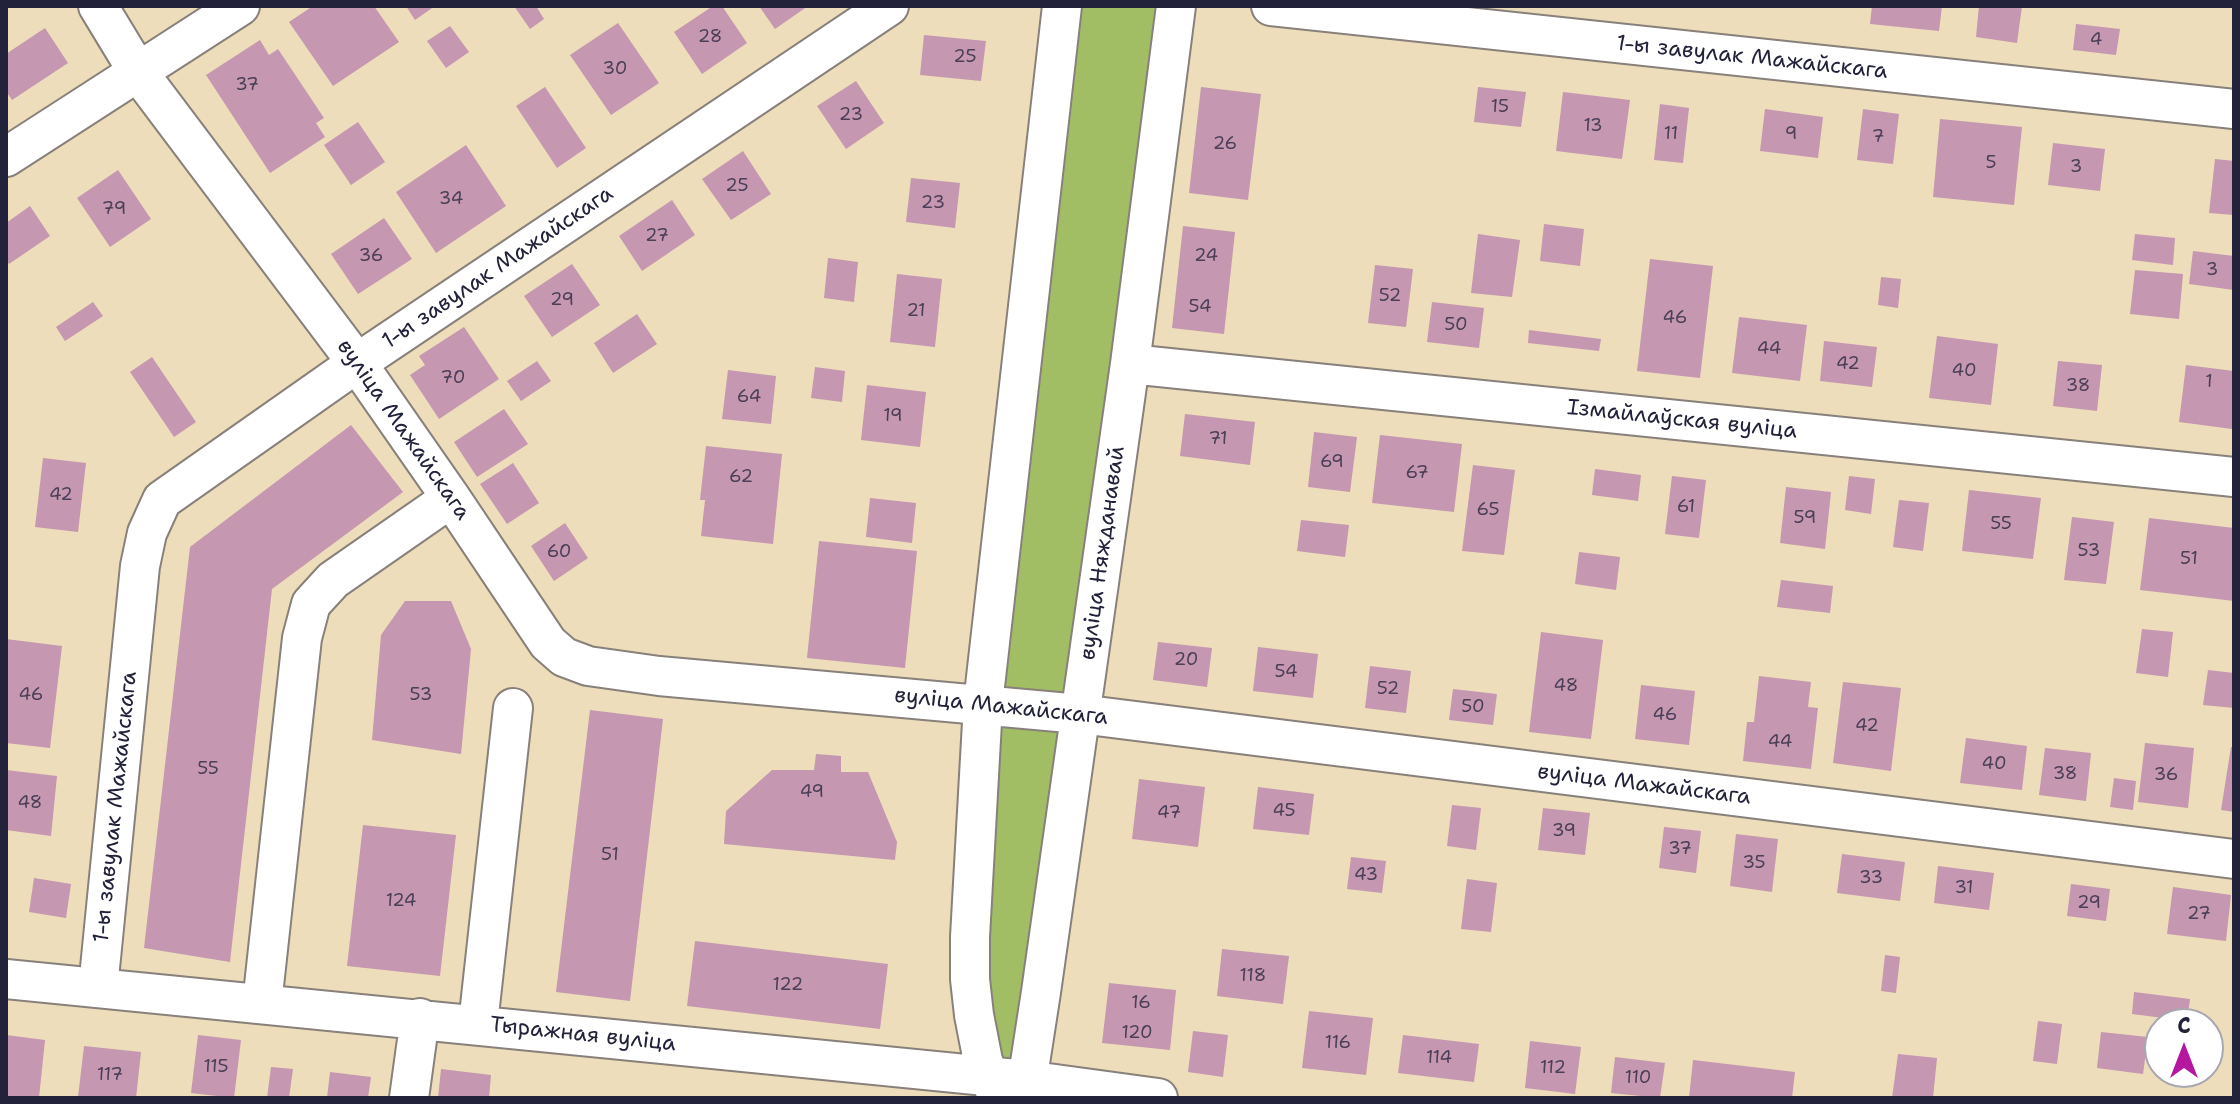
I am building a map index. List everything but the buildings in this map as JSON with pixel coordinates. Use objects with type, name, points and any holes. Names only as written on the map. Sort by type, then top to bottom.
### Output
[{"type":"street","name":"вуліца Мажайскага","points":[[98,6],[138,72],[357,363],[548,643],[564,657],[588,666],[659,676],[1080,714],[2234,859]]},
{"type":"street","points":[[6,157],[240,6]]},
{"type":"street","name":"1-ы завулак Мажайскага","points":[[98,988],[140,566],[147,533],[162,500],[357,363],[889,6]]},
{"type":"street","points":[[1009,1088],[983,1061],[970,979],[970,937],[983,704],[1062,6]]},
{"type":"street","name":"вуліца Няжданавай","points":[[1009,1088],[1038,1016],[1130,364],[1176,6]]},
{"type":"street","name":"1-ы завулак Мажайскага","points":[[1271,6],[2234,109]]},
{"type":"street","name":"Ізмайлаўская вуліца","points":[[1130,364],[2234,477]]},
{"type":"street","points":[[262,1004],[302,638],[311,604],[333,580],[451,498]]},
{"type":"street","points":[[478,1024],[513,708]]},
{"type":"street","name":"Тыражная вуліца","points":[[6,979],[478,1024],[1009,1088],[1158,1098]]},
{"type":"street","points":[[409,1098],[420,1018]]},
{"type":"green space","points":[[1062,6],[1176,6],[1030,1063],[983,1061],[974,1015]]}]
